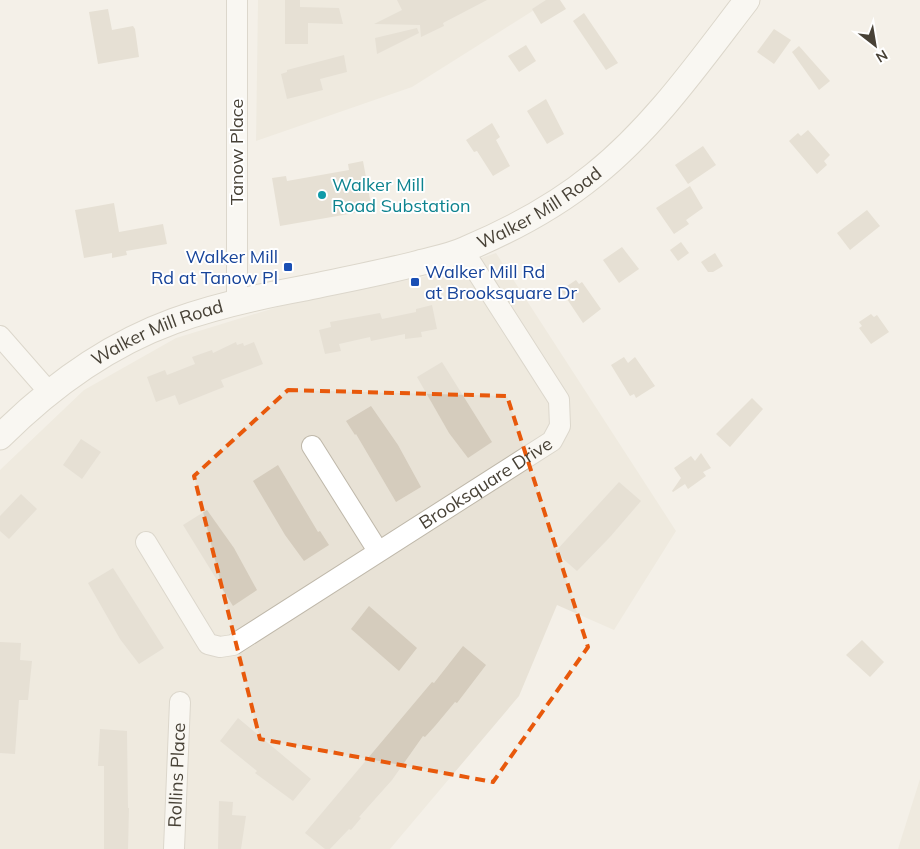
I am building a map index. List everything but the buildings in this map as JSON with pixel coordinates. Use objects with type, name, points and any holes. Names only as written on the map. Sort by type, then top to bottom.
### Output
[{"type":"street","name":"Tanow Place","points":[[237,0],[237,304]]},
{"type":"street","name":"Walker Mill Road","points":[[0,437],[48,392],[78,371],[174,321],[280,293],[383,272],[463,250],[518,225],[594,175],[661,109],[747,0]]},
{"type":"street","name":"Brooksquare Drive","points":[[146,542],[208,644],[220,647],[233,645],[544,447],[552,440],[560,426],[559,400],[463,250]]},
{"type":"street","points":[[0,336],[48,392]]},
{"type":"street","points":[[312,446],[378,552]]},
{"type":"street","name":"Rollins Place","points":[[174,849],[180,702]]},
{"type":"highlighted area","points":[[288,390],[507,396],[588,647],[493,782],[260,739],[194,476]]},
{"type":"shaded area","points":[[258,0],[550,0],[412,87],[256,141]]},
{"type":"shaded area","points":[[496,253],[676,531],[614,630],[557,605],[519,696],[390,849],[0,849],[0,470],[84,390],[176,338],[294,302],[423,277]]},
{"type":"shaded area","points":[[920,779],[920,849],[898,849]]},
{"type":"place","name":"Walker Mill Road Substation","points":[[322,195]]},
{"type":"place","name":"Walker Mill Rd at Tanow Pl","points":[[288,267]]},
{"type":"place","name":"Walker Mill Rd at Brooksquare Dr","points":[[415,282]]}]
